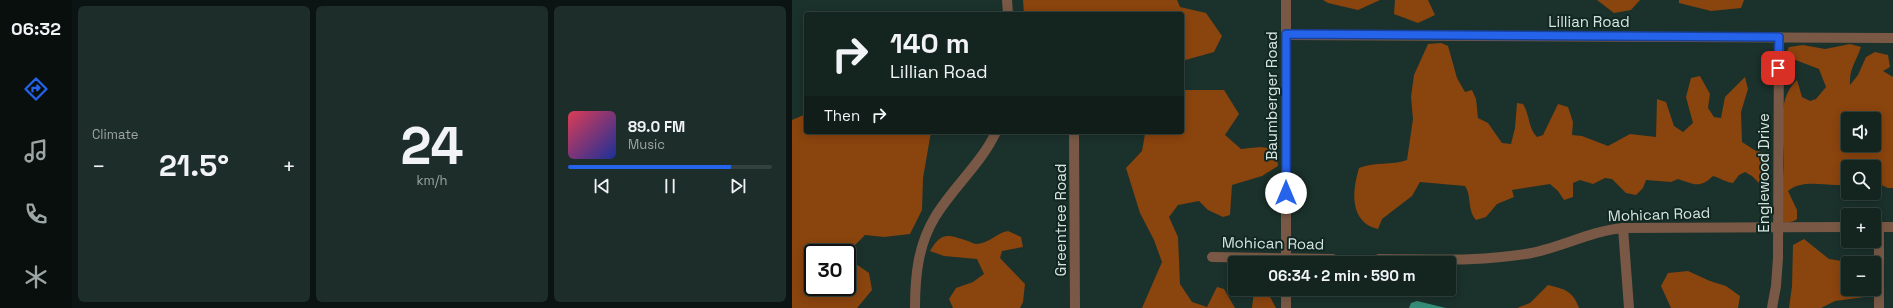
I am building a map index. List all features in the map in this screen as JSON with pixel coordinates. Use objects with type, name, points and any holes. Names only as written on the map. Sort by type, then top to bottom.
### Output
[{"type":"street","points":[[1007,0],[1008,12]]},
{"type":"street","name":"Baumberger Road","points":[[1286,0],[1286,256]]},
{"type":"street","name":"Lillian Road","points":[[1286,34],[1893,38]]},
{"type":"street","name":"Englewood Drive","points":[[1772,308],[1776,286],[1778,227],[1779,37]]},
{"type":"street","points":[[915,308],[917,266],[927,232],[936,216],[983,155],[995,134]]},
{"type":"street","name":"Greentree Road","points":[[1074,134],[1075,308]]},
{"type":"street","name":"Mohican Road","points":[[1456,259],[1510,256],[1545,250],[1592,234],[1623,228],[1841,227]]},
{"type":"street","points":[[1881,227],[1893,227]]},
{"type":"street","points":[[1623,228],[1629,308]]},
{"type":"street","points":[[1878,248],[1879,308]]},
{"type":"street","name":"Mohican Road","points":[[1212,257],[1228,257]]},
{"type":"street","points":[[1286,296],[1286,308]]},
{"type":"shaded area","points":[[1023,0],[1177,0],[1180,7],[1206,13],[1222,36],[1214,52],[1184,60],[1184,12],[1024,12]]},
{"type":"shaded area","points":[[1323,0],[1380,0],[1358,10],[1328,3]]},
{"type":"shaded area","points":[[1395,0],[1428,0],[1435,15],[1418,23],[1394,14]]},
{"type":"shaded area","points":[[1597,0],[1640,0],[1631,10],[1614,13]]},
{"type":"shaded area","points":[[1679,0],[1744,0],[1741,8],[1711,11],[1679,3]]},
{"type":"shaded area","points":[[1441,43],[1448,46],[1457,78],[1465,92],[1472,90],[1476,99],[1478,118],[1488,123],[1502,143],[1511,144],[1515,128],[1517,103],[1523,104],[1532,130],[1537,137],[1543,135],[1558,104],[1568,107],[1573,122],[1572,135],[1582,136],[1608,146],[1630,134],[1656,137],[1657,99],[1666,102],[1674,126],[1683,132],[1693,123],[1686,97],[1691,78],[1700,76],[1710,94],[1708,108],[1714,117],[1721,118],[1725,97],[1745,77],[1748,89],[1741,112],[1742,142],[1756,151],[1767,153],[1769,161],[1767,180],[1760,184],[1752,176],[1745,172],[1739,175],[1733,183],[1713,176],[1704,183],[1700,184],[1678,179],[1671,182],[1646,180],[1643,188],[1636,195],[1626,193],[1612,179],[1605,178],[1593,184],[1580,180],[1573,183],[1573,197],[1564,200],[1558,191],[1550,184],[1512,190],[1514,197],[1497,204],[1486,217],[1476,220],[1471,212],[1465,186],[1420,182],[1412,196],[1382,219],[1378,229],[1362,220],[1357,213],[1354,196],[1359,168],[1407,160],[1413,119],[1411,97],[1414,75],[1428,44]]},
{"type":"shaded area","points":[[1850,44],[1861,47],[1852,70],[1850,85],[1858,75],[1866,57],[1875,52],[1888,55],[1890,67],[1883,71],[1893,77],[1893,188],[1888,188],[1881,185],[1881,160],[1841,160],[1840,185],[1807,184],[1794,187],[1788,191],[1797,210],[1797,219],[1791,222],[1782,222],[1780,221],[1784,163],[1782,119],[1786,98],[1790,88],[1797,80],[1802,97],[1810,101],[1816,99],[1826,87],[1819,69],[1785,56],[1789,47],[1803,45],[1825,49]]},
{"type":"shaded area","points":[[1184,90],[1224,90],[1239,114],[1225,135],[1241,149],[1260,147],[1276,149],[1278,166],[1262,176],[1232,185],[1230,215],[1223,217],[1208,210],[1199,201],[1178,205],[1169,217],[1178,237],[1180,284],[1192,302],[1207,307],[1217,287],[1224,289],[1235,308],[1142,308],[1162,262],[1154,240],[1140,213],[1126,168],[1142,151],[1145,134],[1184,134]]},
{"type":"shaded area","points":[[804,115],[804,134],[931,134],[923,178],[922,210],[910,234],[884,237],[865,235],[856,244],[804,244],[804,296],[856,296],[856,264],[869,273],[872,290],[857,308],[792,308],[792,120]]},
{"type":"shaded area","points":[[1008,231],[1021,237],[1023,247],[1002,251],[1000,258],[1025,284],[1023,302],[1020,308],[953,308],[949,299],[956,288],[973,282],[984,274],[977,259],[944,256],[930,251],[934,245],[942,237],[946,236],[955,237],[976,244],[982,243]]},
{"type":"shaded area","points":[[1804,239],[1829,259],[1841,261],[1841,296],[1872,296],[1835,301],[1821,308],[1789,308],[1792,286],[1793,245]]},
{"type":"shaded area","points":[[1688,271],[1710,281],[1726,286],[1740,296],[1738,308],[1671,308],[1661,286],[1668,273]]},
{"type":"shaded area","points":[[1548,285],[1559,288],[1571,294],[1577,302],[1579,308],[1517,308],[1530,303]]},
{"type":"shaded area","points":[[1254,296],[1270,296],[1276,308],[1252,308]]},
{"type":"shaded area","points":[[1417,301],[1446,308],[1409,308],[1411,303]]},
{"type":"route","points":[[1286,193],[1286,34],[1779,37],[1778,68]]}]
